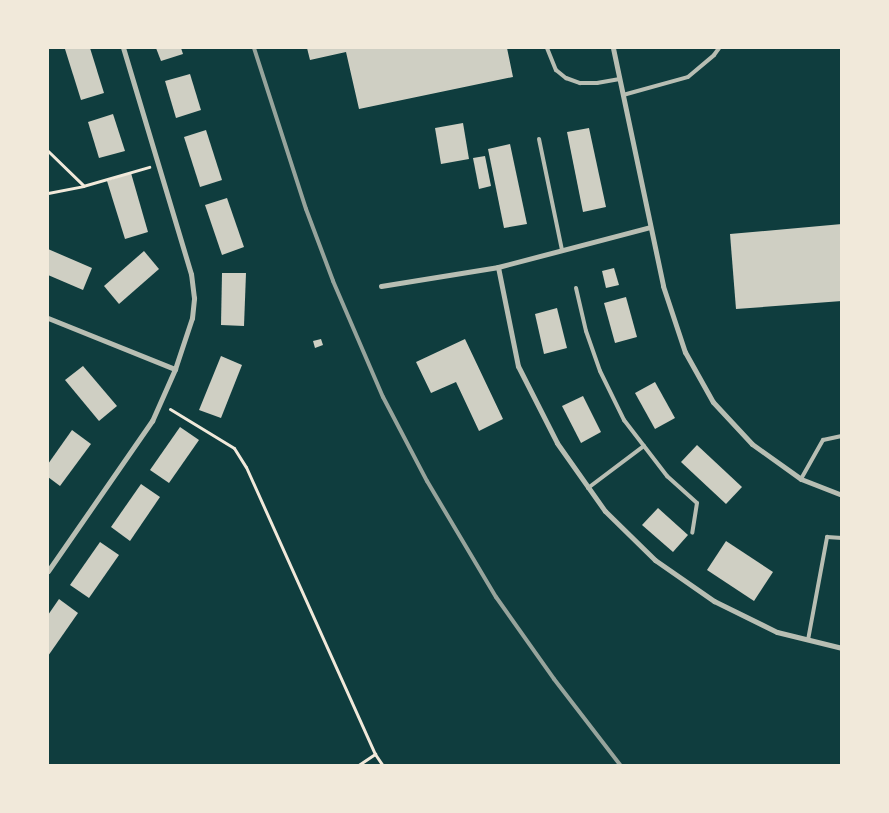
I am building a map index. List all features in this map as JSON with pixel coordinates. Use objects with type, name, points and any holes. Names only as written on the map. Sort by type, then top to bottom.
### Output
[{"type":"street","points":[[48,570],[152,421],[175,370],[192,318],[194,298],[192,274],[123,48]]},
{"type":"street","points":[[613,48],[662,286],[685,352],[713,402],[752,444],[802,479],[842,495]]},
{"type":"street","points":[[381,286],[498,267],[650,227]]},
{"type":"street","points":[[498,267],[518,366],[557,443],[605,511],[654,560],[714,600],[777,632],[842,648]]},
{"type":"street","points":[[48,318],[175,370]]},
{"type":"lane","points":[[547,48],[556,70],[566,78],[580,83],[620,80]]},
{"type":"lane","points":[[623,95],[688,77],[714,55],[719,48]]},
{"type":"lane","points":[[539,139],[562,250]]},
{"type":"lane","points":[[576,288],[586,331],[600,371],[624,420],[667,476],[697,503],[692,533]]},
{"type":"lane","points":[[802,479],[823,440],[842,436]]},
{"type":"lane","points":[[588,488],[644,446]]},
{"type":"lane","points":[[808,640],[827,537],[842,538]]},
{"type":"path","points":[[48,151],[83,186]]},
{"type":"path","points":[[48,193],[83,186],[159,164]]},
{"type":"path","points":[[161,404],[234,448],[246,467],[375,754],[383,766]]},
{"type":"path","points":[[357,766],[375,754]]},
{"type":"building","points":[[90,48],[104,93],[81,100],[65,49]]},
{"type":"building","points":[[156,48],[181,48],[183,54],[161,61]]},
{"type":"building","points":[[307,48],[507,48],[513,77],[359,109],[346,52],[310,60]]},
{"type":"building","points":[[190,74],[201,110],[176,118],[165,81]]},
{"type":"building","points":[[113,114],[125,151],[99,158],[88,122]]},
{"type":"building","points":[[463,123],[469,159],[441,164],[435,128]]},
{"type":"building","points":[[589,128],[606,207],[583,212],[567,132]]},
{"type":"building","points":[[206,130],[222,180],[200,187],[184,137]]},
{"type":"building","points":[[510,144],[527,224],[504,228],[488,149]]},
{"type":"building","points":[[485,156],[491,186],[479,189],[473,158]]},
{"type":"building","points":[[131,173],[148,232],[125,239],[107,181]]},
{"type":"building","points":[[227,198],[244,247],[222,255],[205,205]]},
{"type":"building","points":[[842,224],[842,301],[736,309],[730,234]]},
{"type":"building","points":[[48,249],[92,268],[83,290],[48,275]]},
{"type":"building","points":[[144,251],[159,269],[119,304],[104,286]]},
{"type":"building","points":[[614,268],[619,285],[606,288],[602,271]]},
{"type":"building","points":[[222,273],[246,273],[244,326],[221,325]]},
{"type":"building","points":[[626,297],[637,337],[615,343],[604,303]]},
{"type":"building","points":[[557,308],[567,348],[544,354],[535,314]]},
{"type":"building","points":[[321,339],[323,345],[315,348],[313,341]]},
{"type":"building","points":[[465,339],[503,419],[479,431],[456,382],[431,393],[416,362]]},
{"type":"building","points":[[221,356],[242,365],[221,418],[199,410]]},
{"type":"building","points":[[83,366],[117,406],[99,421],[65,380]]},
{"type":"building","points":[[655,382],[675,418],[655,429],[635,393]]},
{"type":"building","points":[[583,396],[601,432],[581,443],[562,406]]},
{"type":"building","points":[[180,427],[199,440],[169,483],[150,470]]},
{"type":"building","points":[[72,430],[91,444],[60,486],[48,477],[48,464]]},
{"type":"building","points":[[697,445],[742,487],[726,504],[681,462]]},
{"type":"building","points":[[141,484],[160,497],[130,541],[111,527]]},
{"type":"building","points":[[658,508],[688,535],[673,552],[642,525]]},
{"type":"building","points":[[726,541],[773,572],[754,601],[707,570]]},
{"type":"building","points":[[100,542],[119,555],[89,598],[70,585]]},
{"type":"building","points":[[59,599],[78,613],[48,656],[48,615]]},
{"type":"railway","points":[[254,48],[306,209],[333,281],[383,397],[427,481],[496,597],[554,679],[621,766]]}]
